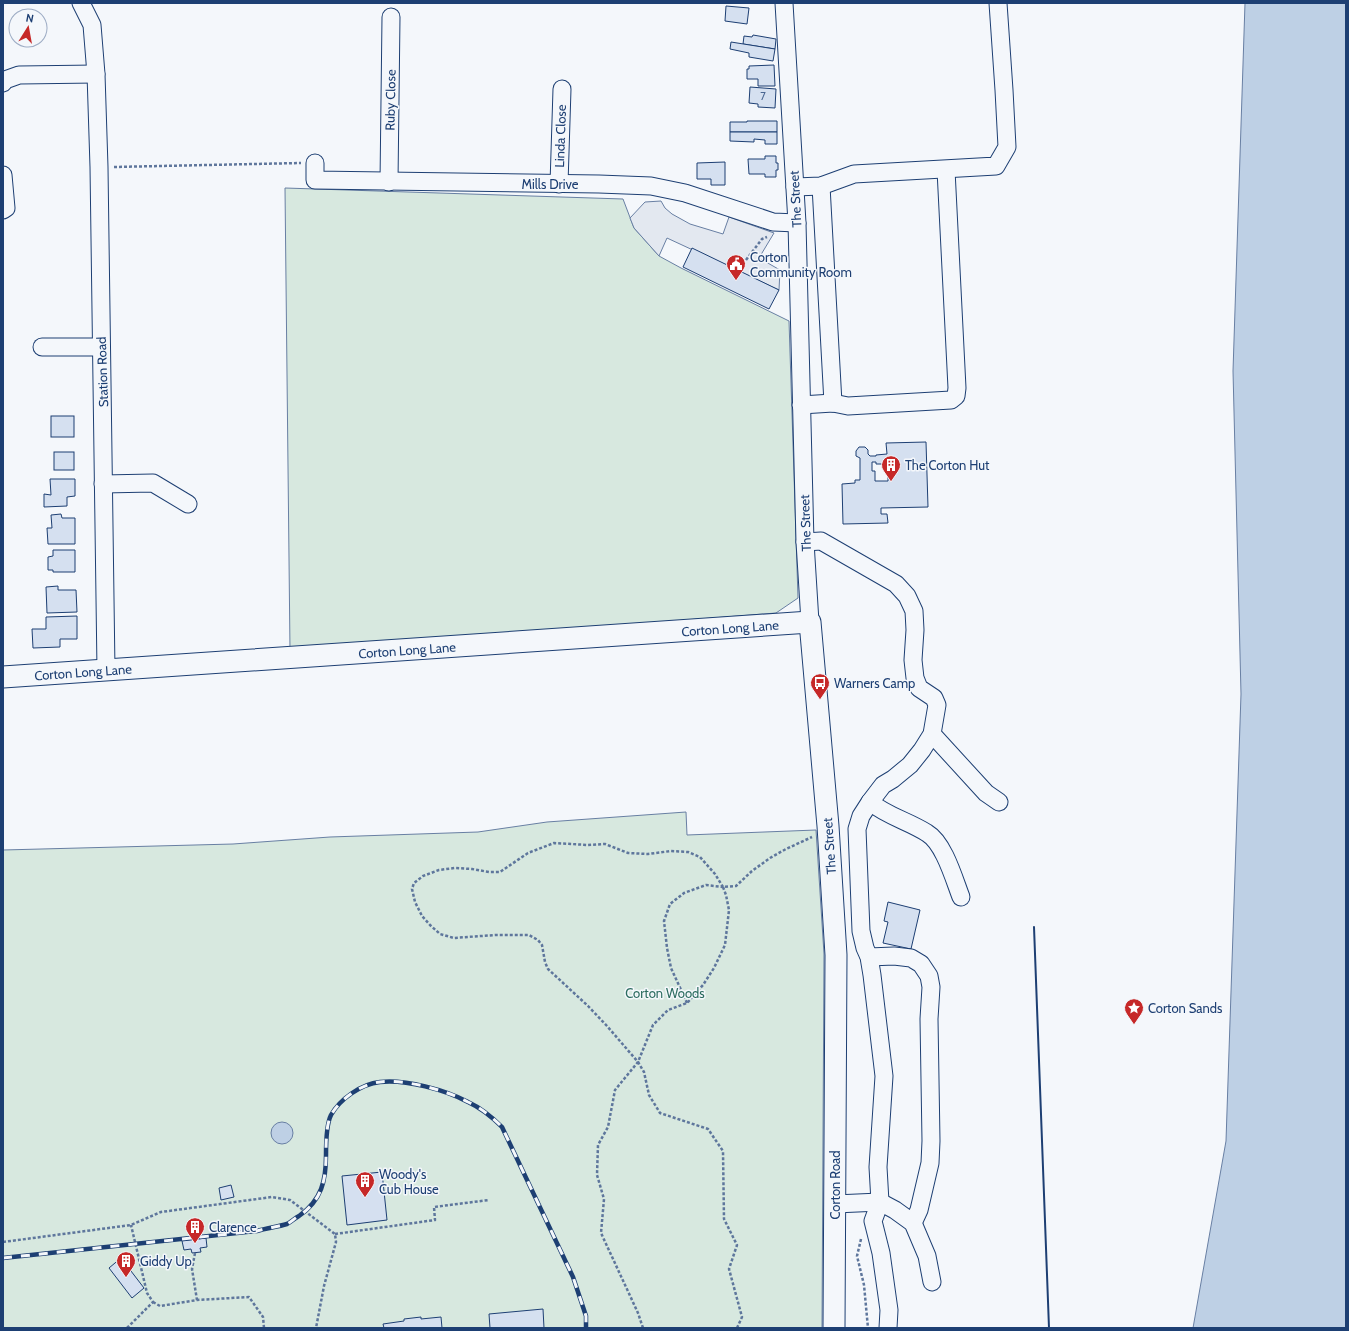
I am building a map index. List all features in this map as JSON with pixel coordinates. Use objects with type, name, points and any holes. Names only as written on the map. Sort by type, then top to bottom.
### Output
[{"type":"main road","name":"Corton Long Lane","points":[[3,677],[810,622]]},
{"type":"main road","name":"The Street","points":[[810,622],[828,826],[836,955],[836,1043]]},
{"type":"main road","name":"Corton Road","points":[[834,1328],[836,1043]]},
{"type":"street","name":"Station Road","points":[[81,3],[92,25],[96,74],[99,167],[106,670]]},
{"type":"street","name":"The Street","points":[[784,3],[797,223],[805,542],[810,622]]},
{"type":"street","points":[[795,187],[822,186],[854,174],[996,166],[1007,147],[998,3]]},
{"type":"street","name":"Ruby Close","points":[[389,182],[391,17]]},
{"type":"street","points":[[3,83],[5,80],[19,75],[96,74]]},
{"type":"street","name":"Linda Close","points":[[559,184],[562,89]]},
{"type":"street","name":"Mills Drive","points":[[316,163],[315,180],[651,186],[685,193],[773,222],[797,223]]},
{"type":"street","points":[[801,405],[833,403],[848,406],[951,400],[956,396],[957,388],[946,170]]},
{"type":"street","points":[[3,175],[6,208],[3,210]]},
{"type":"street","points":[[822,186],[833,403]]},
{"type":"street","points":[[42,347],[101,347]]},
{"type":"street","points":[[103,484],[153,484],[188,504]]},
{"type":"street","points":[[805,542],[821,541],[896,584],[907,596],[914,611],[915,630],[913,660],[915,678],[919,688],[934,698],[937,704],[932,734],[910,765],[883,785],[861,816],[857,829],[861,931],[864,948],[869,957],[884,1076],[878,1168],[880,1202],[874,1221],[881,1253],[889,1310],[888,1328]]},
{"type":"street","points":[[932,734],[986,793],[999,802]]},
{"type":"street","points":[[870,802],[880,811],[928,833],[944,852],[961,897]]},
{"type":"street","points":[[869,957],[894,956],[911,958],[921,964],[929,976],[931,987],[928,1019],[930,1163],[919,1210],[914,1223]]},
{"type":"street","points":[[835,1204],[880,1202],[914,1223],[927,1256],[932,1282]]},
{"type":"path","points":[[99,167],[316,163]]},
{"type":"path","points":[[746,260],[762,239],[772,235]]},
{"type":"path","points":[[687,1003],[671,968],[667,948],[664,921],[670,904],[684,893],[706,885],[723,887],[736,886],[770,858],[815,835],[828,826]]},
{"type":"path","points":[[644,1328],[601,1233],[604,1199],[597,1176],[598,1145],[608,1127],[616,1090],[638,1062],[653,1025],[668,1010],[687,1003],[703,985],[714,968],[725,946],[729,910],[723,887],[715,874],[700,857],[688,852],[671,851],[648,854],[628,853],[605,844],[588,845],[554,843],[528,853],[500,872],[455,868],[439,870],[423,876],[414,883],[412,889],[415,902],[422,916],[440,934],[454,938],[495,935],[529,935],[538,940],[542,945],[545,962],[548,968],[603,1021],[638,1062],[644,1072],[649,1095],[660,1113],[708,1129],[723,1151],[724,1219],[737,1245],[729,1269],[742,1317],[737,1328]]},
{"type":"path","points":[[3,1242],[132,1225],[161,1212],[272,1197],[290,1200],[335,1234],[435,1220],[434,1207],[489,1200]]},
{"type":"path","points":[[868,1328],[864,1285],[857,1256],[860,1242],[874,1221]]},
{"type":"path","points":[[132,1225],[147,1293],[153,1302],[160,1306],[197,1300],[249,1296],[263,1317],[264,1328]]},
{"type":"path","points":[[316,1328],[324,1286],[336,1242],[335,1234]]},
{"type":"path","points":[[195,1253],[192,1269],[197,1300]]},
{"type":"path","points":[[127,1328],[153,1302]]},
{"type":"green space","points":[[285,188],[623,199],[634,228],[659,256],[789,321],[798,598],[776,613],[290,651]]},
{"type":"green space","name":"Corton Woods","points":[[686,812],[687,835],[816,830],[824,954],[822,1328],[3,1328],[3,850],[233,844],[330,837],[478,832],[547,822]]},
{"type":"shaded area","points":[[661,201],[665,208],[672,214],[690,224],[723,234],[729,217],[774,233],[759,258],[780,270],[779,290],[667,238],[659,256],[634,228],[630,218],[645,202]]},
{"type":"water","points":[[1245,3],[1346,3],[1346,1328],[1193,1328],[1226,1141],[1241,694],[1233,371]]},
{"type":"water","points":[[278,1122],[286,1122],[293,1129],[293,1137],[286,1144],[278,1144],[271,1137],[271,1129]]},
{"type":"building","points":[[726,6],[749,8],[747,24],[725,21]]},
{"type":"building","points":[[753,35],[776,39],[775,49],[743,44],[744,36],[752,37]]},
{"type":"building","points":[[731,42],[775,49],[773,61],[749,57],[749,53],[730,49]]},
{"type":"building","points":[[774,65],[775,86],[758,86],[758,79],[747,79],[747,69],[749,69],[749,66]]},
{"type":"building","points":[[750,87],[776,89],[775,108],[758,107],[758,104],[749,103]]},
{"type":"building","points":[[777,121],[777,132],[730,132],[730,122]]},
{"type":"building","points":[[730,132],[777,132],[777,144],[765,144],[765,140],[754,139],[754,142],[730,141]]},
{"type":"building","points":[[765,156],[776,156],[778,170],[776,170],[776,177],[765,177],[765,174],[749,174],[748,159],[765,159]]},
{"type":"building","points":[[725,162],[725,185],[711,185],[711,179],[697,179],[697,163]]},
{"type":"building","name":"Corton Community Room","points":[[692,248],[779,290],[769,309],[683,267]]},
{"type":"building","points":[[51,416],[74,416],[74,437],[51,437]]},
{"type":"building","name":"The Corton Hut","points":[[926,442],[928,507],[881,508],[881,514],[887,514],[888,523],[843,524],[842,484],[855,483],[855,480],[860,480],[860,458],[856,456],[856,451],[859,447],[865,447],[870,456],[887,454],[886,443]],"holes":[[[872,462],[876,462],[876,464],[888,464],[888,481],[875,481],[875,471],[872,471]]]},
{"type":"building","points":[[54,452],[74,452],[74,470],[54,470]]},
{"type":"building","points":[[50,479],[75,479],[75,496],[67,497],[67,506],[44,507],[44,494],[51,495]]},
{"type":"building","points":[[61,514],[62,518],[75,518],[75,544],[48,544],[47,528],[52,528],[51,515]]},
{"type":"building","points":[[53,550],[75,550],[75,572],[53,572],[53,570],[48,570],[48,557],[53,556]]},
{"type":"building","points":[[58,586],[58,590],[76,590],[77,612],[47,613],[46,587]]},
{"type":"building","points":[[77,616],[77,639],[60,639],[60,647],[33,648],[32,629],[46,629],[46,617]]},
{"type":"building","points":[[888,902],[920,910],[911,949],[883,943],[888,922],[884,921]]},
{"type":"building","name":"Woody's Cub House","points":[[382,1172],[387,1220],[347,1225],[342,1176]]},
{"type":"building","points":[[231,1185],[234,1197],[221,1200],[219,1188]]},
{"type":"building","name":"Clarence","points":[[206,1238],[207,1247],[200,1248],[201,1252],[192,1253],[191,1249],[184,1250],[182,1241]]},
{"type":"building","name":"Giddy Up","points":[[121,1258],[144,1288],[132,1298],[109,1268]]},
{"type":"building","points":[[543,1309],[544,1328],[490,1328],[489,1314]]},
{"type":"building","points":[[421,1317],[421,1319],[441,1317],[442,1328],[384,1328],[383,1324],[404,1321],[404,1319]]},
{"type":"railway","points":[[3,1258],[257,1231],[287,1224],[307,1210],[318,1196],[321,1189],[324,1181],[326,1164],[328,1124],[335,1109],[352,1093],[373,1083],[401,1082],[425,1086],[448,1093],[473,1104],[502,1127],[573,1277],[586,1316],[586,1328]]},
{"type":"wall","points":[[1034,927],[1049,1328]]},
{"type":"place","name":"Corton Community Room","points":[[736,281]]},
{"type":"place","name":"The Corton Hut","points":[[891,482]]},
{"type":"place","name":"Warners Camp","points":[[820,700]]},
{"type":"place","name":"Corton Sands","points":[[1134,1025]]},
{"type":"place","name":"Woody's Cub House","points":[[365,1198]]},
{"type":"place","name":"Clarence","points":[[195,1244]]},
{"type":"place","name":"Giddy Up","points":[[126,1278]]}]
